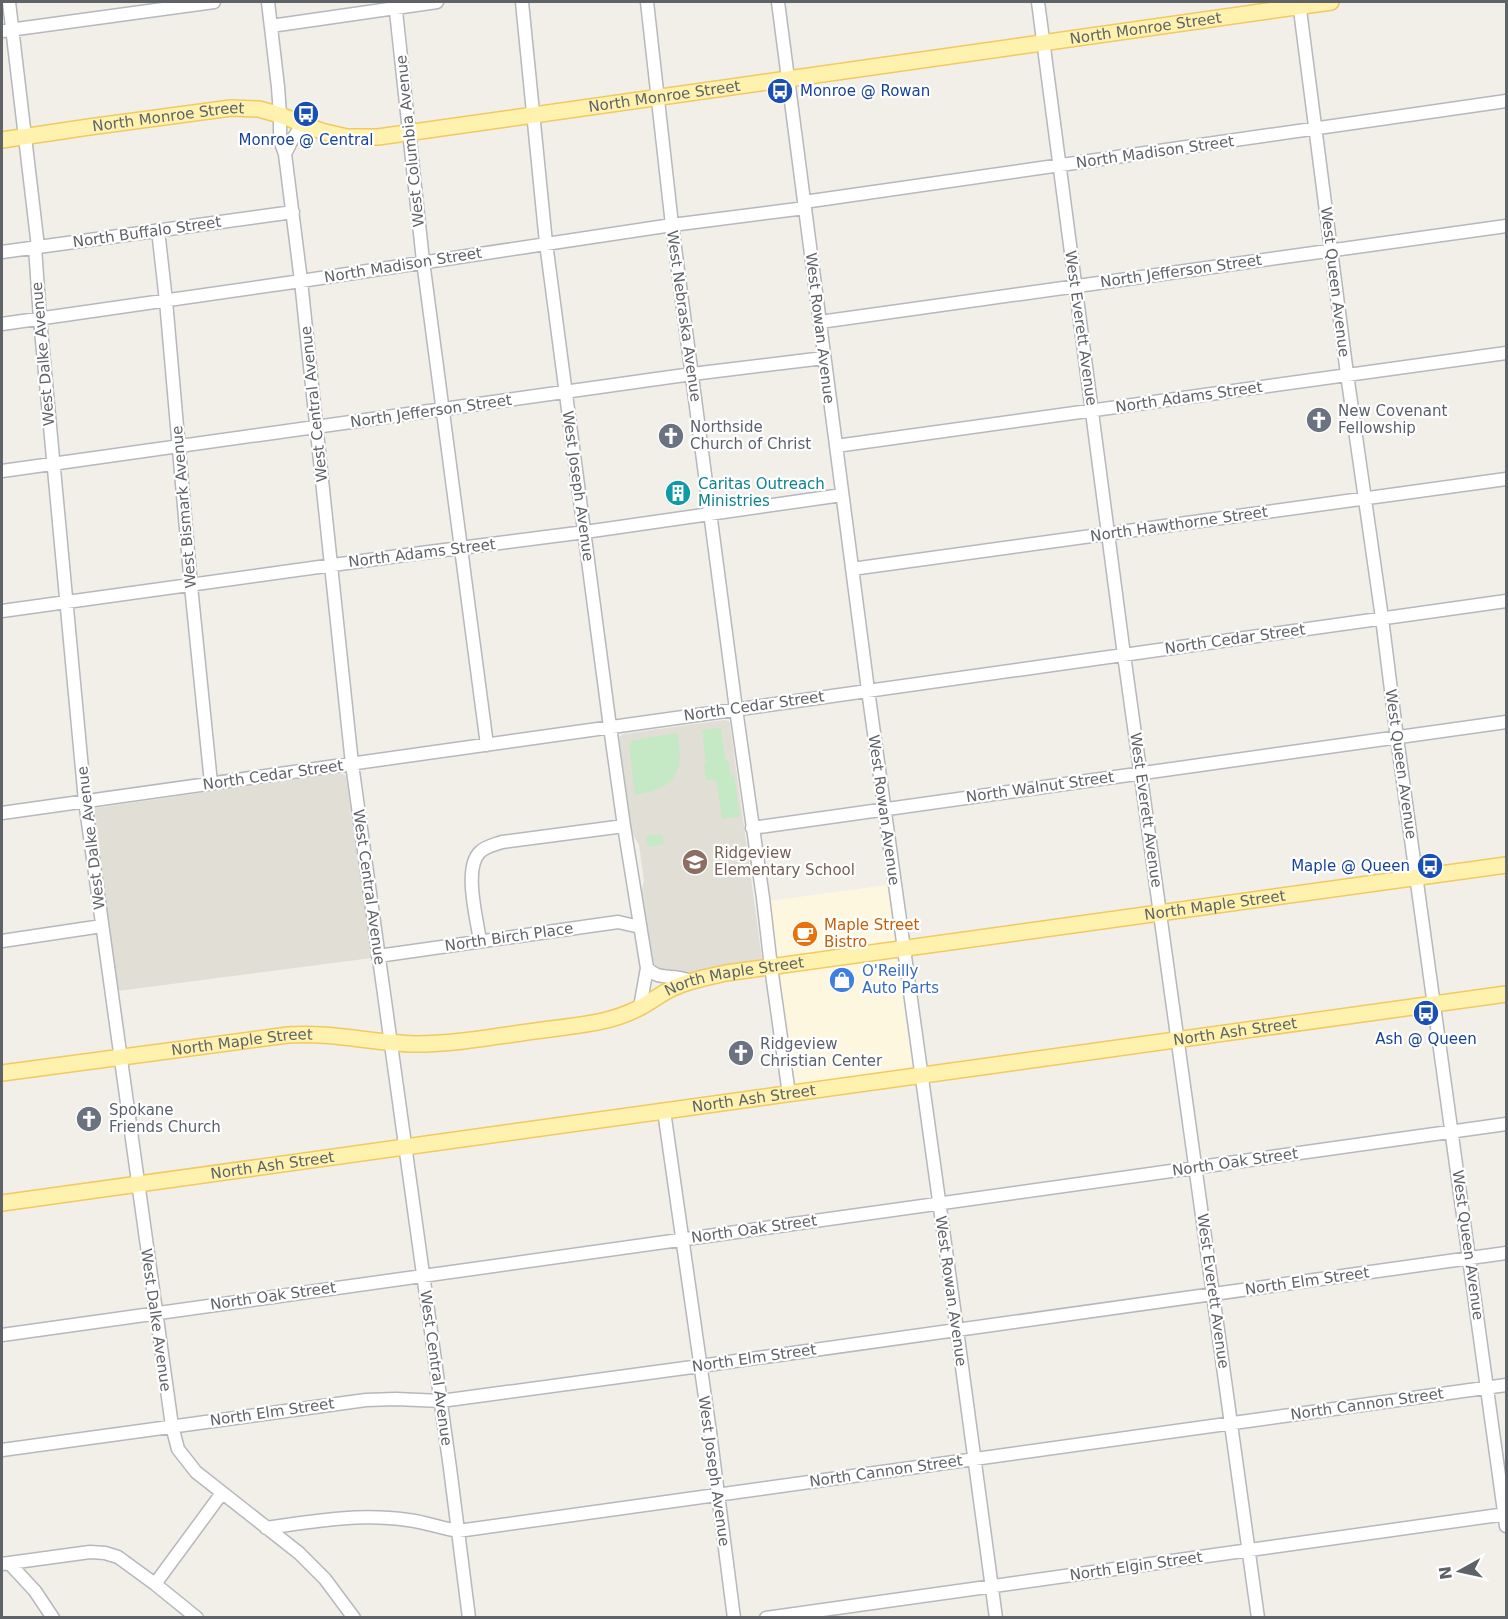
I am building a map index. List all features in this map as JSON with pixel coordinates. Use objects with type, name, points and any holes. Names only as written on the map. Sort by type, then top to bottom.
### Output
[{"type":"main road","name":"North Monroe Street","points":[[2,140],[231,108],[259,109],[321,131],[347,137],[378,137],[1043,43],[1299,4],[1331,2]]},
{"type":"main road","name":"North Maple Street","points":[[2,1073],[288,1035],[311,1034],[437,1044],[564,1027],[618,1017],[672,989],[692,981],[726,973],[1506,865]]},
{"type":"main road","name":"North Ash Street","points":[[2,1203],[1506,994]]},
{"type":"street","name":"West Dalke Avenue","points":[[9,2],[7,31],[25,137],[53,463],[86,801],[137,1185],[172,1426],[178,1449],[196,1472],[299,1553],[325,1579],[354,1617]]},
{"type":"street","points":[[7,31],[214,2]]},
{"type":"street","name":"West Central Avenue","points":[[268,2],[280,115],[280,140],[285,154],[301,281],[352,764],[469,1617]]},
{"type":"street","points":[[271,26],[395,4],[437,2]]},
{"type":"street","name":"West Joseph Avenue","points":[[522,2],[546,243],[610,727],[647,968],[640,1007]]},
{"type":"street","name":"West Nebraska Avenue","points":[[647,2],[672,225],[789,1094]]},
{"type":"street","name":"West Rowan Avenue","points":[[778,2],[867,690],[996,1617]]},
{"type":"street","name":"West Everett Avenue","points":[[1038,2],[1124,655],[1258,1617]]},
{"type":"street","name":"West Columbia Avenue","points":[[395,4],[423,261],[487,745]]},
{"type":"street","name":"West Queen Avenue","points":[[1299,4],[1364,499],[1506,1518]]},
{"type":"street","name":"North Madison Street","points":[[2,324],[301,281],[1059,165],[1506,101]]},
{"type":"street","points":[[285,154],[303,124]]},
{"type":"street","name":"North Buffalo Street","points":[[2,252],[293,212]]},
{"type":"street","name":"North Jefferson Street","points":[[820,322],[1506,226]]},
{"type":"street","name":"West Bismark Avenue","points":[[158,230],[211,783]]},
{"type":"street","name":"North Adams Street","points":[[836,446],[1506,352]]},
{"type":"street","name":"North Jefferson Street","points":[[2,471],[692,374],[824,358]]},
{"type":"street","name":"North Hawthorne Street","points":[[852,569],[1506,479]]},
{"type":"street","name":"North Adams Street","points":[[2,611],[842,495]]},
{"type":"street","name":"North Cedar Street","points":[[2,813],[1506,602]]},
{"type":"street","name":"North Walnut Street","points":[[752,828],[1506,722]]},
{"type":"street","points":[[480,940],[471,879],[476,856],[487,846],[624,826]]},
{"type":"street","name":"North Birch Place","points":[[378,956],[618,922],[640,927]]},
{"type":"street","points":[[2,941],[102,926]]},
{"type":"street","points":[[647,968],[660,977],[692,981]]},
{"type":"street","name":"West Joseph Avenue","points":[[664,1111],[734,1617]]},
{"type":"street","name":"North Oak Street","points":[[2,1335],[1506,1124]]},
{"type":"street","name":"North Elm Street","points":[[2,1450],[366,1400],[441,1401],[1506,1253]]},
{"type":"street","name":"North Cannon Street","points":[[266,1528],[343,1517],[382,1517],[409,1520],[458,1531],[1506,1385]]},
{"type":"street","points":[[155,1584],[222,1493]]},
{"type":"street","name":"North Elgin Street","points":[[766,1617],[1249,1550],[1506,1518]]},
{"type":"street","points":[[5,1564],[105,1552],[118,1557],[197,1617]]},
{"type":"street","points":[[5,1564],[35,1591],[53,1617]]},
{"type":"shaded area","name":"Ridgeview Elementary School","points":[[729,721],[730,724],[762,959],[756,963],[661,976],[651,964],[641,893],[644,881],[639,845],[632,833],[619,737],[623,734]]},
{"type":"shaded area","points":[[340,773],[346,778],[372,958],[118,991],[93,813],[95,808]]},
{"type":"shaded area","points":[[887,885],[895,940],[891,944],[779,959],[777,957],[769,901]]},
{"type":"shaded area","points":[[894,958],[898,961],[911,1068],[795,1084],[779,979],[781,975]]},
{"type":"green space","points":[[721,728],[725,760],[728,760],[730,776],[734,775],[740,816],[722,819],[716,779],[706,780],[702,730]]},
{"type":"green space","points":[[677,733],[680,759],[674,776],[660,788],[635,795],[629,745],[633,740]]},
{"type":"green space","points":[[662,834],[664,844],[648,847],[646,836]]},
{"type":"place","name":"Monroe @ Rowan","points":[[780,91]]},
{"type":"place","name":"Monroe @ Central","points":[[306,114]]},
{"type":"place","name":"New Covenant Fellowship","points":[[1319,420]]},
{"type":"place","name":"Northside Church of Christ","points":[[671,436]]},
{"type":"place","name":"Caritas Outreach Ministries","points":[[678,493]]},
{"type":"place","name":"Ridgeview Elementary School","points":[[695,862]]},
{"type":"place","name":"Maple @ Queen","points":[[1430,866]]},
{"type":"place","name":"Maple Street Bistro","points":[[805,934]]},
{"type":"place","name":"O'Reilly Auto Parts","points":[[842,980]]},
{"type":"place","name":"Ash @ Queen","points":[[1426,1013]]},
{"type":"place","name":"Ridgeview Christian Center","points":[[741,1053]]},
{"type":"place","name":"Spokane Friends Church","points":[[89,1119]]}]
